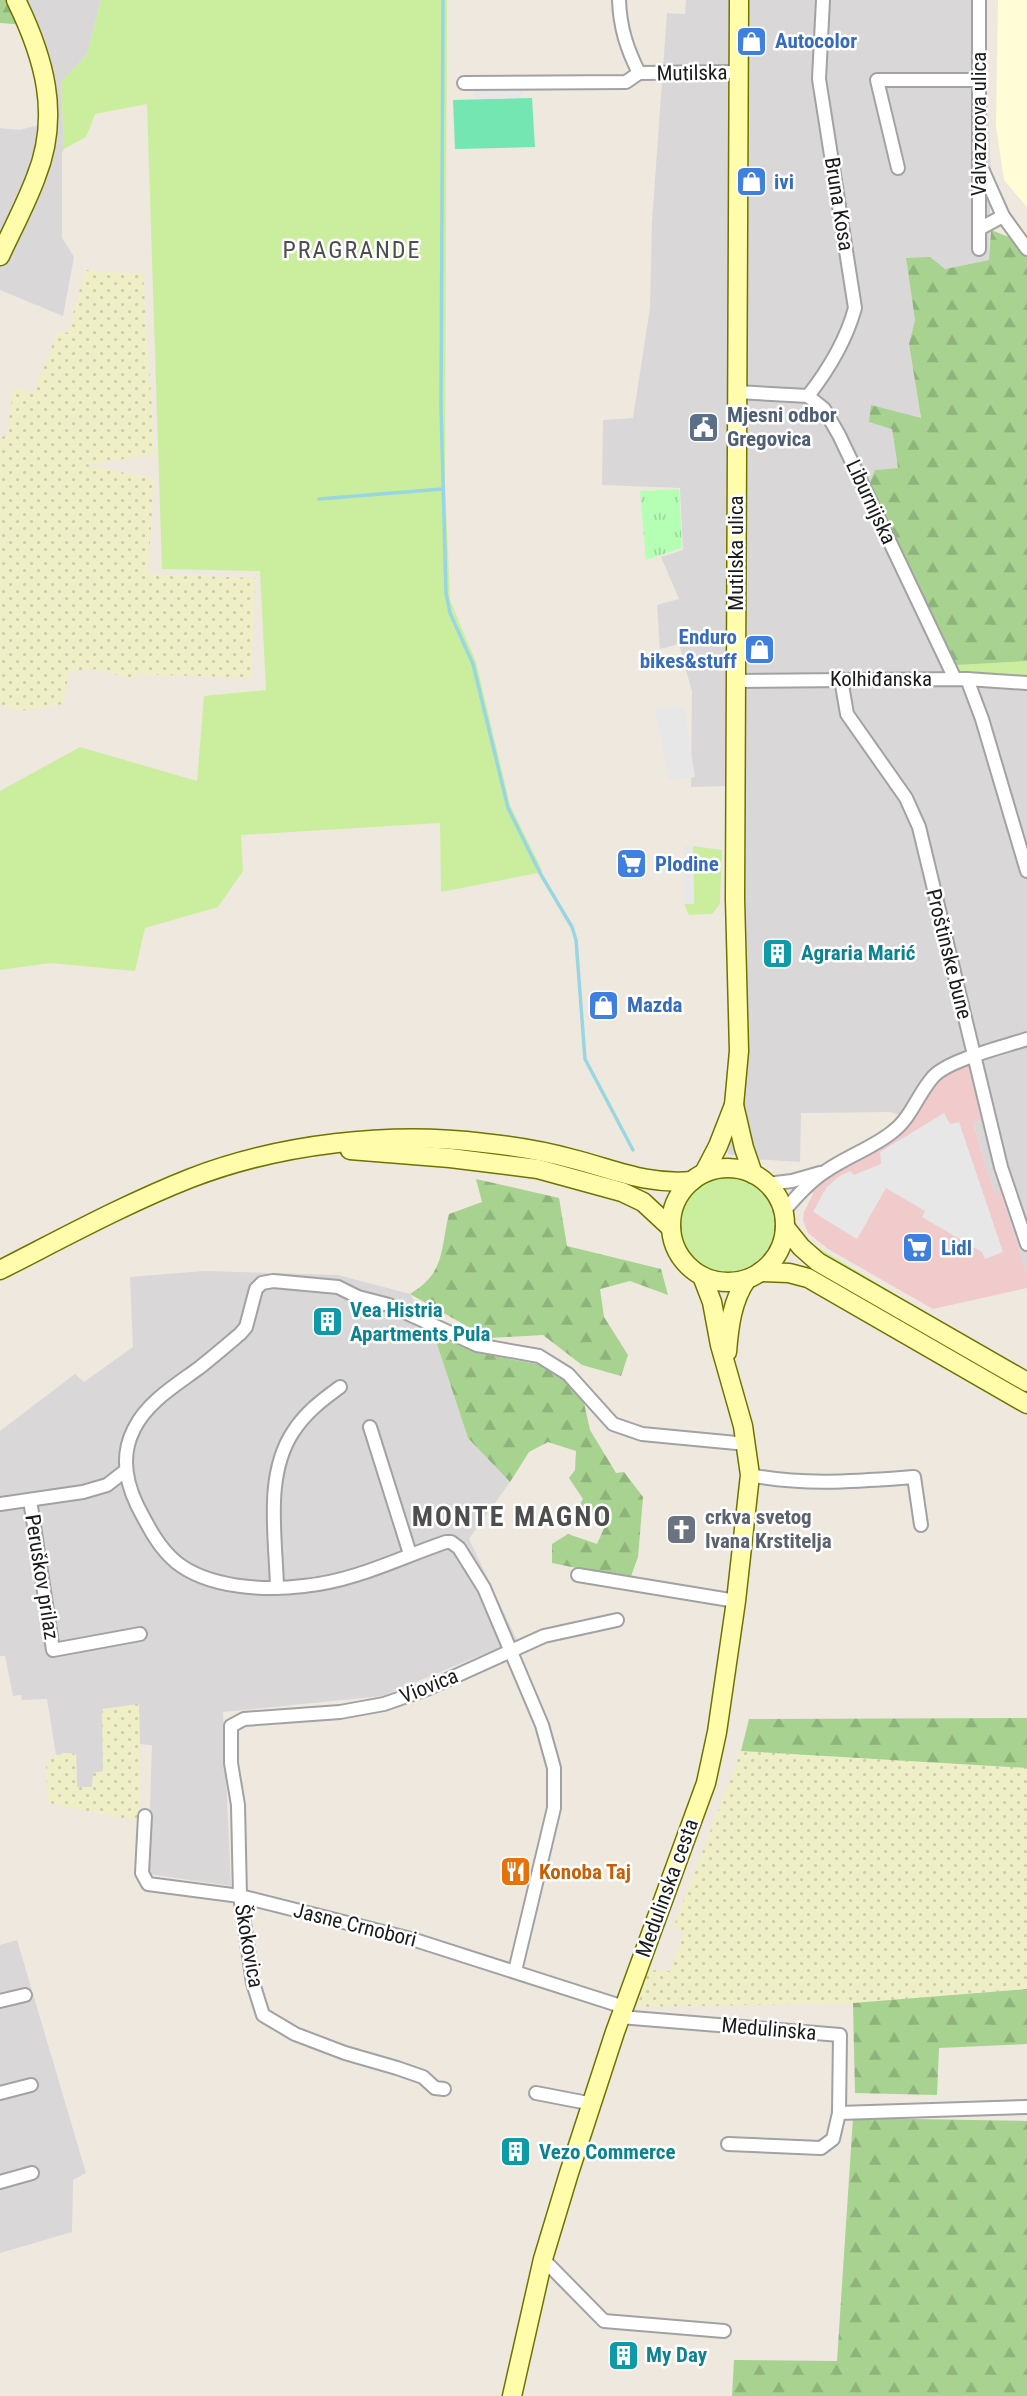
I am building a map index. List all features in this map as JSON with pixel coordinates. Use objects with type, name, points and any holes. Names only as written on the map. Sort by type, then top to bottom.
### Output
[{"type":"main road","points":[[0,256],[37,176],[48,123],[48,99],[42,60],[16,0]]},
{"type":"main road","name":"Mutilska ulica","points":[[698,1177],[718,1146],[734,1105],[739,1051],[735,916],[739,0]]},
{"type":"main road","name":"Mutilska ulica","points":[[734,1105],[744,1148],[760,1179]]},
{"type":"main road","points":[[0,1270],[122,1208],[193,1177],[243,1162],[319,1146],[396,1139],[481,1142],[550,1153],[643,1180],[660,1182],[698,1177],[728,1168],[760,1179],[777,1197],[784,1220],[801,1247],[818,1262],[1027,1382]]},
{"type":"main road","points":[[319,1146],[538,1169],[622,1192],[643,1202],[671,1228]]},
{"type":"main road","points":[[698,1177],[680,1194],[673,1210],[671,1228],[675,1247],[686,1264],[702,1276],[716,1281],[732,1282],[754,1275],[789,1273],[808,1278],[1027,1404]]},
{"type":"main road","points":[[726,1370],[730,1322],[741,1287],[777,1252],[784,1220]]},
{"type":"main road","points":[[702,1276],[712,1302],[726,1370]]},
{"type":"main road","name":"Medulinska cesta","points":[[512,2396],[544,2259],[569,2173],[622,2012],[706,1783],[717,1732],[736,1601],[750,1475],[747,1444],[726,1370]]},
{"type":"street","name":"Mutilska","points":[[619,0],[620,26],[629,54],[639,73],[738,72]]},
{"type":"street","name":"Bruna Kosa","points":[[808,396],[830,369],[851,324],[855,308],[819,79],[823,0]]},
{"type":"street","name":"Valvazorova ulica","points":[[979,0],[979,249]]},
{"type":"street","points":[[464,83],[626,82],[639,73]]},
{"type":"street","points":[[898,168],[877,79],[979,80]]},
{"type":"street","points":[[979,157],[988,187],[1003,216],[1027,249]]},
{"type":"street","points":[[979,229],[1003,216]]},
{"type":"street","points":[[737,392],[808,396]]},
{"type":"street","name":"Liburnijska","points":[[808,396],[824,410],[839,435],[982,719],[1027,871]]},
{"type":"street","name":"Proštinske bune","points":[[841,679],[848,714],[906,797],[919,827],[1001,1167],[1027,1244]]},
{"type":"street","name":"Kolhiđanska","points":[[736,681],[961,679],[1027,683]]},
{"type":"street","points":[[784,1220],[799,1193],[824,1172],[891,1134],[908,1118],[923,1089],[946,1066],[1027,1039]]},
{"type":"street","points":[[760,1179],[792,1181],[824,1172]]},
{"type":"street","points":[[515,1970],[554,1808],[554,1768],[542,1725],[512,1652],[484,1588],[467,1560],[452,1542],[446,1542],[345,1579],[305,1586],[247,1586],[210,1578],[178,1563],[161,1546],[147,1525],[125,1471],[127,1448],[134,1428],[167,1391],[240,1334],[246,1326],[256,1289],[262,1283],[274,1280],[338,1287],[358,1297],[389,1305],[477,1345],[539,1356],[568,1374],[613,1424],[642,1434],[747,1444]]},
{"type":"street","points":[[277,1588],[276,1472],[292,1432],[313,1408],[340,1387]]},
{"type":"street","points":[[370,1427],[410,1554]]},
{"type":"street","points":[[0,1504],[83,1492],[107,1485],[125,1471]]},
{"type":"street","points":[[750,1475],[828,1483],[914,1477],[921,1525]]},
{"type":"street","name":"Peruškov prilaz","points":[[30,1500],[53,1650],[140,1634]]},
{"type":"street","points":[[578,1575],[736,1601]]},
{"type":"street","name":"Viovica","points":[[234,1723],[244,1719],[362,1709],[384,1704],[427,1689],[544,1636],[617,1620]]},
{"type":"street","name":"Škokovica","points":[[234,1723],[231,1726],[231,1763],[239,1805],[240,1896],[253,1983],[263,2015],[295,2034],[423,2077],[435,2088],[444,2089]]},
{"type":"street","name":"Jasne Crnobori","points":[[145,1816],[142,1873],[148,1884],[240,1896],[415,1940],[515,1970],[622,2012]]},
{"type":"street","points":[[0,2001],[26,1995]]},
{"type":"street","name":"Medulinska","points":[[622,2012],[840,2035],[839,2113],[833,2139],[821,2148],[728,2144]]},
{"type":"street","points":[[0,2093],[31,2085]]},
{"type":"street","points":[[537,2093],[593,2104]]},
{"type":"street","points":[[839,2113],[1027,2107]]},
{"type":"street","points":[[0,2182],[32,2173]]},
{"type":"street","points":[[544,2259],[604,2321],[723,2331]]},
{"type":"shaded area","points":[[15,0],[101,0],[87,54],[61,82],[64,149],[62,238],[74,257],[63,316],[0,290],[0,128],[19,130],[48,123]]},
{"type":"shaded area","points":[[686,0],[987,0],[986,68],[991,175],[989,260],[944,269],[906,258],[915,320],[909,344],[921,418],[892,429],[898,468],[875,470],[1027,661],[1027,1276],[1001,1192],[994,1194],[973,1121],[983,1118],[909,1118],[890,1112],[801,1113],[800,1162],[753,1159],[728,1154],[736,1062],[731,786],[691,787],[692,692],[679,644],[660,649],[657,605],[679,599],[661,557],[683,550],[680,488],[602,485],[603,420],[633,418],[650,308],[652,221],[667,13],[685,14]]},
{"type":"shaded area","points":[[998,0],[1027,0],[1027,207],[1004,180],[996,126]]},
{"type":"shaded area","points":[[473,83],[523,84],[522,98],[474,99]]},
{"type":"shaded area","points":[[684,707],[695,777],[669,780],[655,709]]},
{"type":"shaded area","points":[[683,845],[693,846],[694,904],[684,904]]},
{"type":"shaded area","points":[[969,1061],[983,1118],[973,1122],[994,1193],[1001,1192],[1027,1276],[1027,1288],[933,1309],[828,1249],[808,1233],[803,1221],[804,1212],[813,1194],[807,1183],[892,1134],[936,1076]]},
{"type":"shaded area","points":[[944,1113],[950,1124],[959,1122],[1003,1252],[985,1259],[982,1252],[922,1217],[925,1211],[886,1188],[857,1239],[813,1212],[826,1188],[838,1177],[850,1171],[854,1175],[881,1164],[880,1152]]},
{"type":"shaded area","points":[[204,1271],[338,1275],[410,1294],[434,1335],[468,1438],[510,1482],[469,1539],[517,1640],[382,1696],[223,1712],[231,1886],[148,1874],[152,1745],[140,1744],[139,1704],[103,1772],[92,1787],[77,1787],[76,1754],[56,1755],[47,1699],[22,1700],[21,1695],[13,1696],[5,1656],[0,1656],[0,1431],[75,1374],[84,1382],[133,1347],[130,1277]]},
{"type":"shaded area","points":[[17,1940],[86,2173],[73,2180],[72,2232],[0,2253],[0,1945]]},
{"type":"green space","points":[[0,0],[15,0],[28,25],[0,23]]},
{"type":"green space","points":[[101,0],[447,0],[445,484],[450,600],[476,662],[510,805],[543,872],[441,892],[440,823],[241,835],[243,871],[218,907],[145,928],[135,971],[50,963],[0,970],[0,791],[80,747],[197,781],[204,696],[266,690],[260,571],[162,569],[147,104],[95,114],[86,137],[64,149],[61,82],[87,54]]},
{"type":"green space","points":[[532,98],[535,147],[455,149],[453,100]]},
{"type":"green space","points":[[991,230],[1021,242],[1027,249],[1027,661],[954,665],[869,485],[875,470],[898,468],[892,429],[869,422],[871,405],[921,418],[909,344],[915,320],[906,258],[930,257],[945,269],[989,260]]},
{"type":"green space","points":[[85,270],[143,274],[155,454],[86,465],[154,479],[148,574],[255,578],[251,678],[137,674],[133,679],[94,669],[69,671],[63,704],[20,711],[0,704],[0,439],[8,432],[13,386],[33,393],[58,331],[68,333]]},
{"type":"green space","points":[[679,489],[682,548],[646,560],[640,491]]},
{"type":"green space","points":[[1027,661],[1027,681],[967,679],[954,665]]},
{"type":"green space","points":[[693,846],[722,850],[720,904],[712,914],[689,915],[684,904],[694,903]]},
{"type":"green space","points":[[727,1178],[745,1181],[760,1192],[771,1207],[774,1225],[771,1243],[760,1258],[745,1269],[727,1272],[709,1269],[694,1258],[683,1243],[680,1225],[683,1207],[694,1192],[709,1181]]},
{"type":"green space","points":[[476,1179],[559,1198],[567,1246],[661,1269],[668,1295],[630,1281],[600,1289],[604,1317],[628,1355],[621,1376],[582,1365],[543,1335],[488,1338],[410,1294],[422,1286],[436,1269],[449,1214],[482,1202]]},
{"type":"green space","points":[[812,1244],[923,1311],[924,1314],[810,1247]]},
{"type":"green space","points":[[434,1335],[477,1353],[542,1365],[570,1380],[584,1403],[590,1430],[616,1473],[624,1472],[643,1497],[638,1557],[630,1579],[552,1563],[552,1544],[568,1534],[597,1544],[606,1524],[577,1510],[583,1499],[569,1478],[575,1470],[576,1451],[548,1442],[529,1452],[510,1482],[468,1438]]},
{"type":"green space","points":[[139,1704],[140,1816],[132,1820],[49,1803],[46,1766],[50,1758],[64,1753],[76,1754],[77,1787],[92,1787],[93,1773],[103,1771],[102,1709]]},
{"type":"green space","points":[[1027,1718],[1027,1768],[741,1751],[749,1719]]},
{"type":"green space","points":[[741,1751],[1027,1768],[1027,1989],[853,2003],[638,2007],[645,1970],[670,1971],[684,1932],[673,1928]]},
{"type":"green space","points":[[1027,1989],[1027,2044],[939,2048],[937,2095],[855,2093],[853,2003]]},
{"type":"green space","points":[[853,2118],[1027,2121],[1027,2396],[732,2396],[734,2360],[837,2361]]},
{"type":"waterway","points":[[443,0],[441,407],[446,593],[450,613],[473,664],[508,808],[540,873],[572,927],[576,940],[585,1059],[633,1150]]},
{"type":"waterway","points":[[319,499],[442,489]]},
{"type":"place","name":"Autocolor","points":[[752,41]]},
{"type":"place","name":"ivi","points":[[751,182]]},
{"type":"place","name":"Mjesni odbor Gregovica","points":[[704,427]]},
{"type":"place","name":"Enduro bikes&stuff","points":[[760,649]]},
{"type":"place","name":"Plodine","points":[[632,864]]},
{"type":"place","name":"Agraria Marić","points":[[778,953]]},
{"type":"place","name":"Mazda","points":[[604,1005]]},
{"type":"place","name":"Lidl","points":[[918,1248]]},
{"type":"place","name":"Vea Histria Apartments Pula","points":[[327,1322]]},
{"type":"place","name":"crkva svetog Ivana Krstitelja","points":[[682,1529]]},
{"type":"place","name":"Konoba Taj","points":[[516,1872]]},
{"type":"place","name":"Vezo Commerce","points":[[516,2152]]},
{"type":"place","name":"My Day","points":[[623,2355]]},
{"type":"district","name":"PRAGRANDE","points":[[352,250]]},
{"type":"district","name":"MONTE MAGNO","points":[[512,1516]]}]
